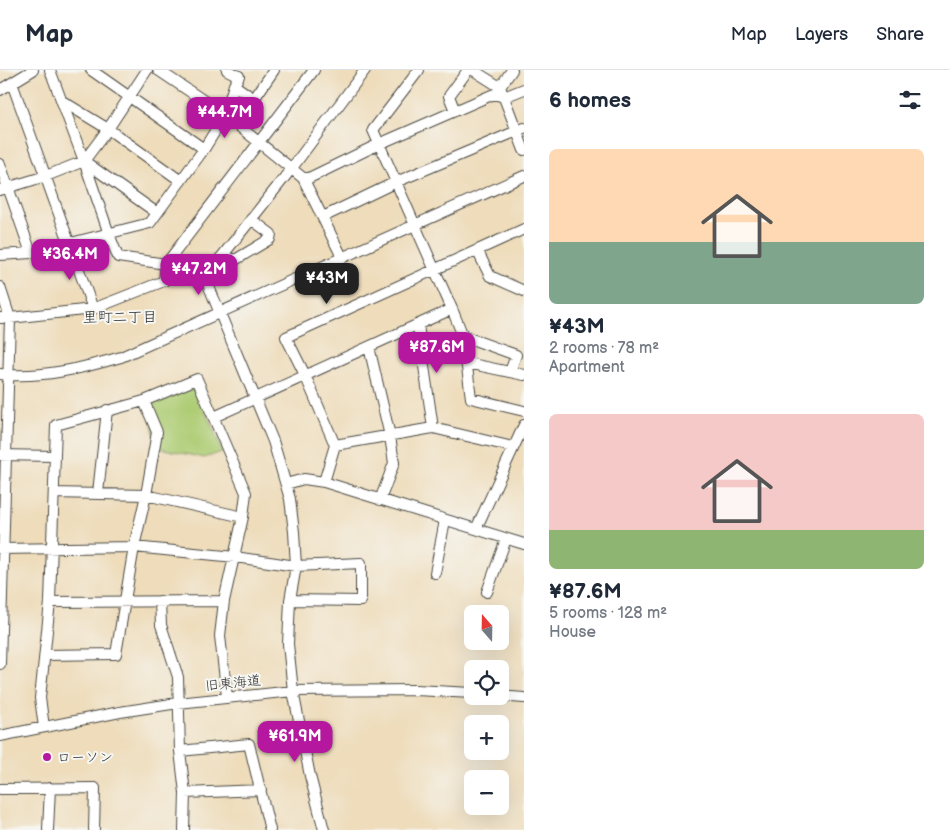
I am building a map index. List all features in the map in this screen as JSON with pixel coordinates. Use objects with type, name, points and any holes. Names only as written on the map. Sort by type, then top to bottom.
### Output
[{"type":"street","points":[[0,90],[33,70]]},
{"type":"street","points":[[50,70],[118,257],[166,264],[207,273]]},
{"type":"street","points":[[91,70],[204,149]]},
{"type":"street","points":[[4,189],[46,176],[84,161],[108,129],[147,70]]},
{"type":"street","points":[[158,70],[225,115],[303,178],[342,257]]},
{"type":"street","points":[[0,255],[31,253],[150,223],[204,149],[225,115],[234,85],[239,76],[229,70]]},
{"type":"street","points":[[234,85],[254,99],[274,70]]},
{"type":"street","points":[[5,318],[93,310],[164,281],[166,264],[314,70]]},
{"type":"street","points":[[324,830],[310,776],[293,690],[288,644],[290,600],[296,566],[294,532],[286,484],[273,441],[207,282],[207,273],[292,168],[366,70]]},
{"type":"street","points":[[419,70],[373,130],[463,336],[471,398],[524,411]]},
{"type":"street","points":[[455,111],[449,96],[468,70]]},
{"type":"street","points":[[473,70],[502,92],[520,130],[524,150]]},
{"type":"street","points":[[502,92],[512,70]]},
{"type":"street","points":[[12,83],[93,310]]},
{"type":"street","points":[[303,178],[309,178],[379,144],[494,94],[524,89]]},
{"type":"street","points":[[62,101],[108,129],[181,181]]},
{"type":"street","points":[[323,217],[396,182],[520,130]]},
{"type":"street","points":[[84,161],[157,213]]},
{"type":"street","points":[[0,164],[4,189],[31,253]]},
{"type":"street","points":[[4,375],[46,373],[80,368],[121,357],[524,176]]},
{"type":"street","points":[[223,255],[235,260],[270,239],[271,234],[251,219]]},
{"type":"street","points":[[324,482],[335,446],[305,375],[286,337],[524,229]]},
{"type":"street","points":[[477,250],[490,276],[524,291]]},
{"type":"street","points":[[0,286],[5,318],[0,664]]},
{"type":"street","points":[[214,417],[452,308]]},
{"type":"street","points":[[418,325],[432,428]]},
{"type":"street","points":[[463,336],[516,355],[510,372]]},
{"type":"street","points":[[369,347],[390,436],[394,463],[380,500]]},
{"type":"street","points":[[466,364],[524,376]]},
{"type":"street","points":[[44,727],[40,698],[50,602],[56,425],[144,401],[198,380],[246,493],[235,557],[224,601],[220,636],[227,697]]},
{"type":"street","points":[[45,655],[116,654],[156,432],[144,401]]},
{"type":"street","points":[[98,493],[107,410]]},
{"type":"street","points":[[476,529],[524,425]]},
{"type":"street","points":[[335,446],[432,428],[514,447]]},
{"type":"street","points":[[3,455],[54,456]]},
{"type":"street","points":[[286,484],[304,479],[324,482],[524,544]]},
{"type":"street","points":[[54,493],[146,495],[243,517]]},
{"type":"street","points":[[435,573],[445,520]]},
{"type":"street","points":[[487,592],[506,538]]},
{"type":"street","points":[[1,549],[134,547],[235,557],[296,566],[361,563],[361,601],[290,600]]},
{"type":"street","points":[[160,601],[161,625],[178,677],[180,751],[185,794],[184,830]]},
{"type":"street","points":[[50,602],[224,601]]},
{"type":"street","name":"旧東海道","points":[[0,736],[120,712],[178,703],[293,690],[416,690],[464,693]]},
{"type":"street","points":[[509,697],[524,698]]},
{"type":"street","points":[[180,751],[249,744],[270,830]]},
{"type":"street","points":[[48,830],[50,788]]},
{"type":"street","points":[[0,789],[95,788],[94,830]]},
{"type":"street","points":[[185,794],[261,790]]},
{"type":"green space","points":[[192,385],[222,452],[204,458],[156,447],[148,400]]},
{"type":"place","name":"ローソン","points":[[47,757]]},
{"type":"district","name":"里町二丁目","points":[[120,317]]}]
